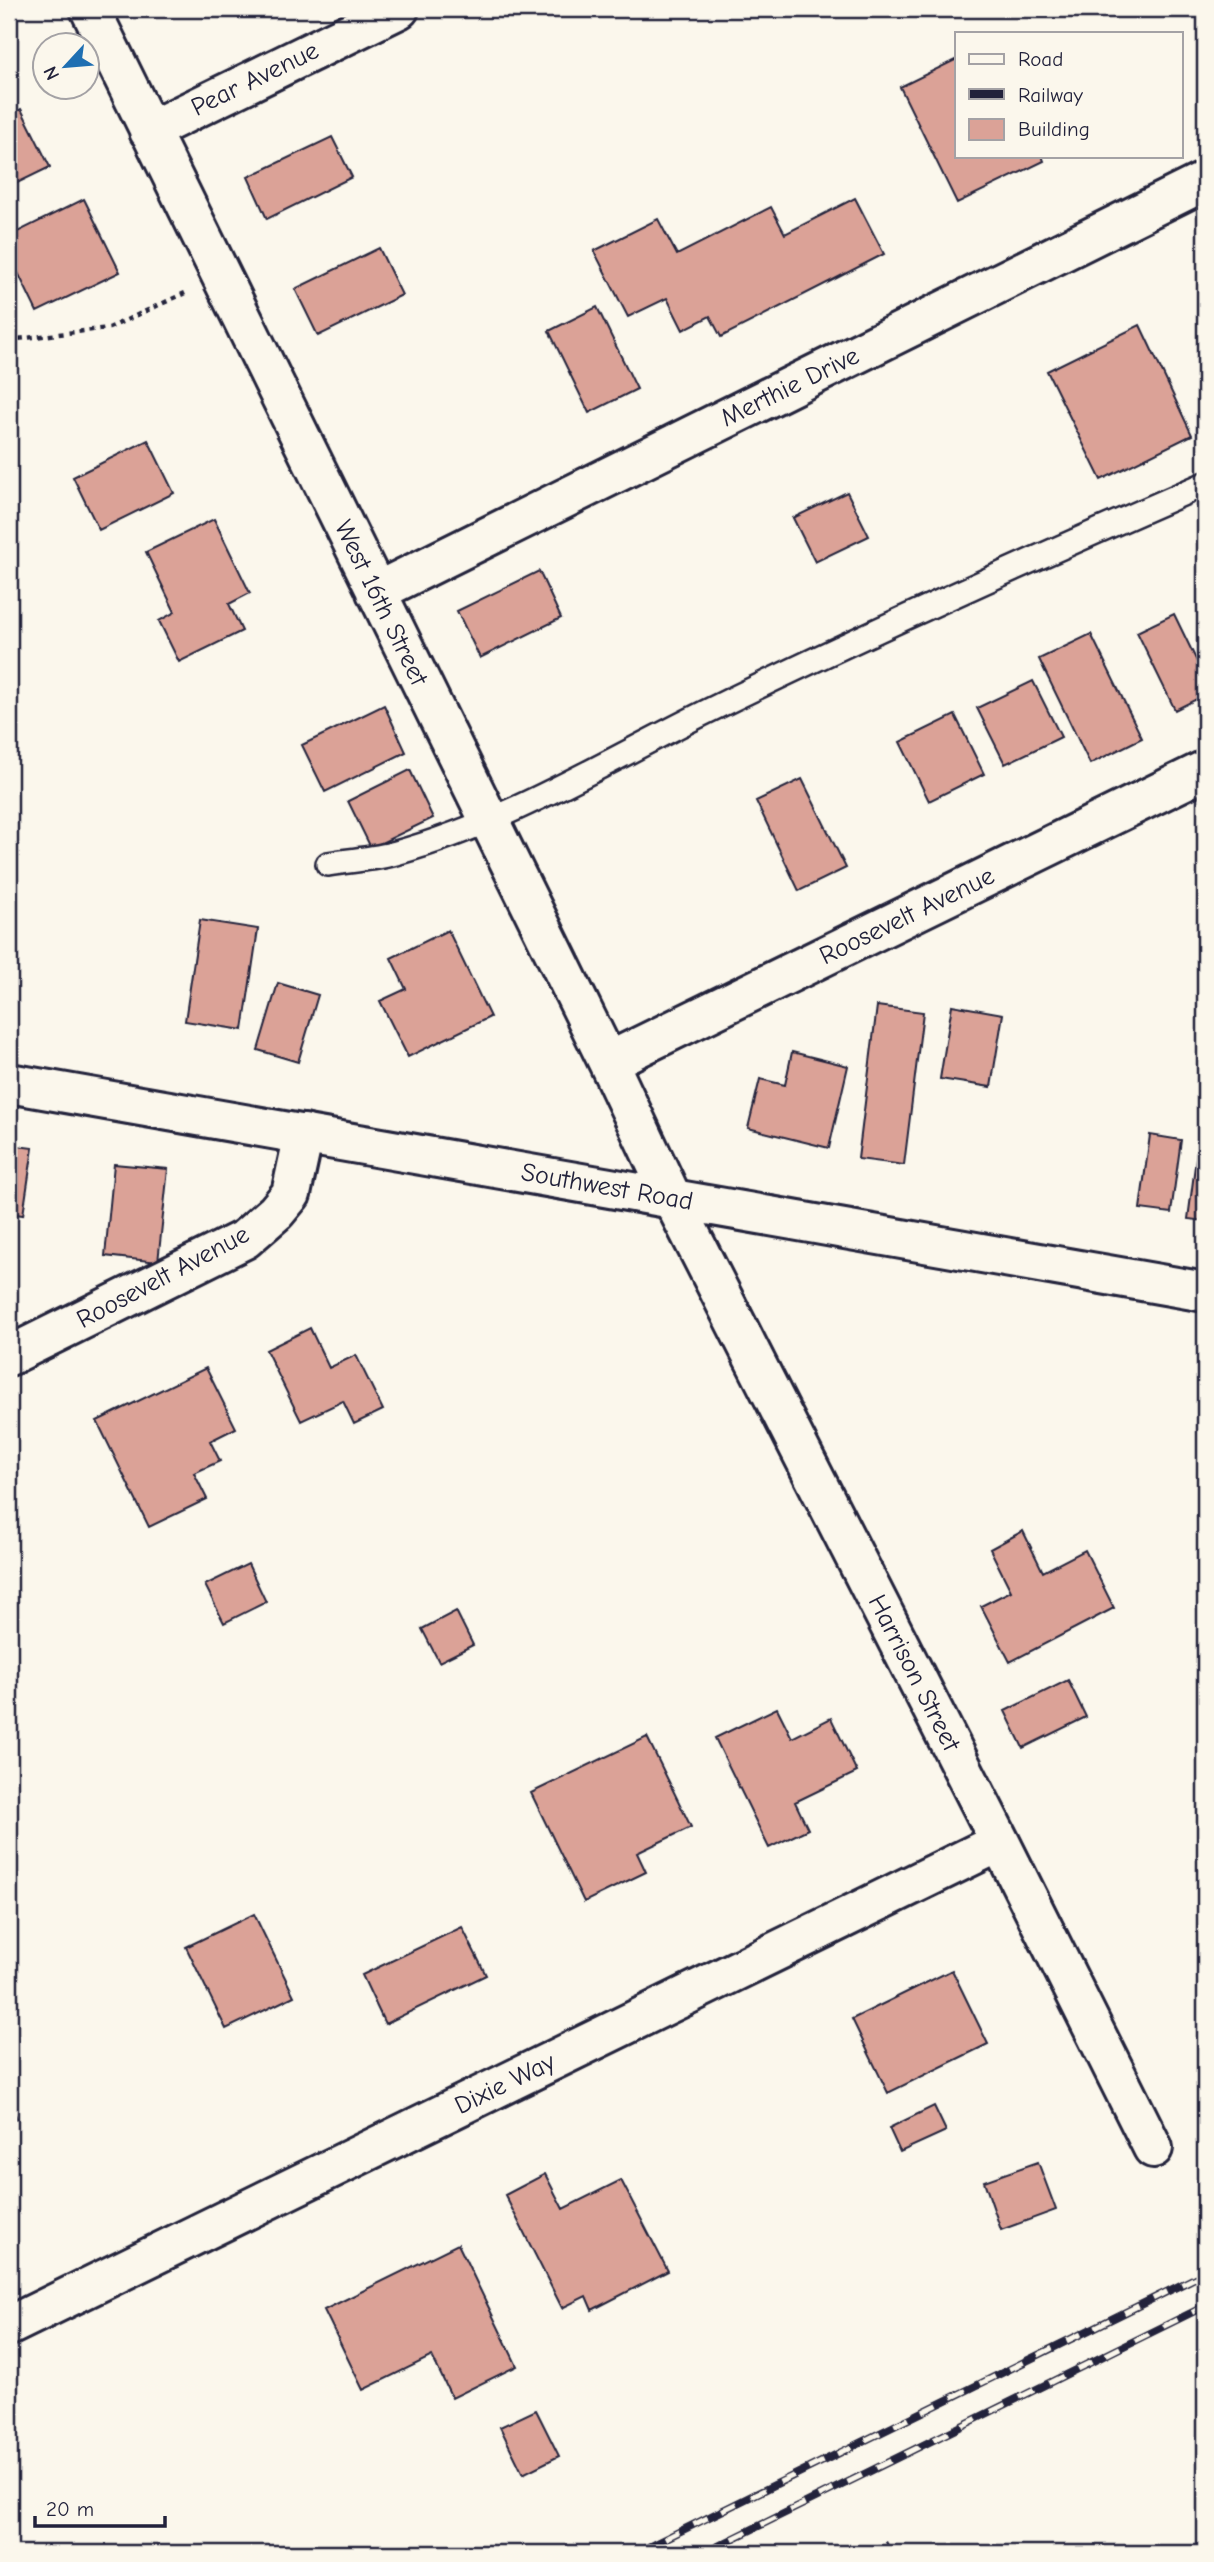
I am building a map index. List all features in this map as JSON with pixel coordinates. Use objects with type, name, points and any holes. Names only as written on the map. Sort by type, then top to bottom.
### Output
[{"type":"street","name":"West 16th Street","points":[[90,9],[608,1062],[672,1198]]},
{"type":"street","name":"Pear Avenue","points":[[149,131],[399,9]]},
{"type":"street","name":"Merthie Drive","points":[[376,592],[1205,181]]},
{"type":"street","name":"Roosevelt Avenue","points":[[608,1062],[1205,771]]},
{"type":"street","name":"Southwest Road","points":[[9,1083],[1205,1293]]},
{"type":"street","name":"Roosevelt Avenue","points":[[9,1356],[245,1239],[276,1212],[291,1194],[304,1134]]},
{"type":"street","name":"Harrison Street","points":[[672,1198],[1153,2148]]},
{"type":"street","name":"Dixie Way","points":[[9,2326],[1000,1842]]},
{"type":"lane","points":[[328,863],[394,854],[445,838],[488,820],[553,791],[704,713],[1007,569],[1205,484]]},
{"type":"path","points":[[9,340],[108,328],[220,276]]},
{"type":"path","points":[[868,2553],[888,2543]]},
{"type":"building","points":[[955,60],[955,158],[1043,158],[1044,161],[957,203],[900,87]]},
{"type":"building","points":[[21,109],[50,167],[9,187],[9,115]]},
{"type":"building","points":[[332,137],[352,177],[267,219],[248,177]]},
{"type":"building","points":[[855,198],[884,254],[721,337],[710,316],[683,330],[667,298],[628,317],[594,251],[658,219],[677,255],[771,207],[785,234]]},
{"type":"building","points":[[84,199],[120,272],[37,312],[9,254],[9,236]]},
{"type":"building","points":[[379,248],[402,295],[318,336],[295,289]]},
{"type":"building","points":[[597,307],[637,389],[589,413],[549,331]]},
{"type":"building","points":[[1140,325],[1192,435],[1101,480],[1047,371]]},
{"type":"building","points":[[148,440],[174,493],[99,530],[73,477]]},
{"type":"building","points":[[847,492],[869,536],[815,562],[793,518]]},
{"type":"building","points":[[214,519],[250,593],[229,604],[242,631],[179,662],[159,621],[175,612],[146,552]]},
{"type":"building","points":[[539,571],[561,618],[480,658],[457,611]]},
{"type":"building","points":[[1174,614],[1205,678],[1205,695],[1175,710],[1137,632]]},
{"type":"building","points":[[1091,634],[1142,738],[1090,764],[1039,659]]},
{"type":"building","points":[[1033,681],[1061,737],[1005,764],[977,708]]},
{"type":"building","points":[[384,705],[406,752],[325,792],[302,745]]},
{"type":"building","points":[[955,715],[984,774],[929,801],[900,742]]},
{"type":"building","points":[[410,770],[433,818],[371,848],[348,801]]},
{"type":"building","points":[[802,779],[846,868],[799,891],[756,801]]},
{"type":"building","points":[[200,920],[258,929],[243,1030],[185,1021]]},
{"type":"building","points":[[448,930],[490,1017],[408,1057],[380,1001],[406,989],[391,958]]},
{"type":"building","points":[[278,983],[318,995],[298,1062],[258,1050]]},
{"type":"building","points":[[952,1005],[1003,1014],[991,1087],[940,1079]]},
{"type":"building","points":[[877,1006],[923,1012],[904,1165],[858,1159]]},
{"type":"building","points":[[792,1052],[848,1066],[829,1148],[748,1128],[760,1079],[785,1085]]},
{"type":"building","points":[[1150,1135],[1181,1140],[1171,1213],[1140,1209]]},
{"type":"building","points":[[1199,1135],[1205,1136],[1205,1221],[1188,1219]]},
{"type":"building","points":[[9,1145],[33,1148],[23,1215],[9,1213]]},
{"type":"building","points":[[114,1164],[168,1169],[158,1262],[105,1256]]},
{"type":"building","points":[[310,1328],[329,1368],[356,1355],[383,1410],[354,1424],[343,1401],[301,1421],[266,1350]]},
{"type":"building","points":[[206,1368],[236,1428],[210,1441],[220,1461],[194,1473],[207,1499],[149,1527],[97,1421]]},
{"type":"building","points":[[1023,1531],[1043,1572],[1085,1550],[1114,1608],[1010,1662],[981,1606],[1011,1591],[990,1549]]},
{"type":"building","points":[[248,1564],[266,1602],[224,1623],[205,1585]]},
{"type":"building","points":[[456,1611],[473,1645],[439,1662],[422,1629]]},
{"type":"building","points":[[1068,1680],[1086,1717],[1023,1748],[1005,1711]]},
{"type":"building","points":[[777,1708],[792,1738],[831,1718],[857,1772],[795,1802],[808,1829],[769,1848],[715,1738]]},
{"type":"building","points":[[647,1737],[691,1827],[637,1853],[646,1872],[584,1902],[531,1793]]},
{"type":"building","points":[[254,1914],[294,1996],[226,2029],[186,1947]]},
{"type":"building","points":[[462,1927],[486,1975],[385,2024],[362,1975]]},
{"type":"building","points":[[952,1970],[988,2044],[888,2093],[852,2019]]},
{"type":"building","points":[[9,2101],[17,2118],[9,2122]]},
{"type":"building","points":[[934,2106],[946,2131],[900,2152],[889,2128]]},
{"type":"building","points":[[1038,2162],[1056,2210],[1001,2230],[984,2181]]},
{"type":"building","points":[[545,2174],[563,2209],[621,2180],[668,2271],[592,2310],[586,2296],[562,2308],[505,2195]]},
{"type":"building","points":[[458,2244],[517,2366],[452,2398],[432,2356],[363,2390],[324,2310]]},
{"type":"building","points":[[536,2410],[559,2456],[523,2474],[500,2427]]},
{"type":"railway","points":[[636,2553],[1205,2273]]},
{"type":"railway","points":[[704,2553],[1205,2306]]}]
